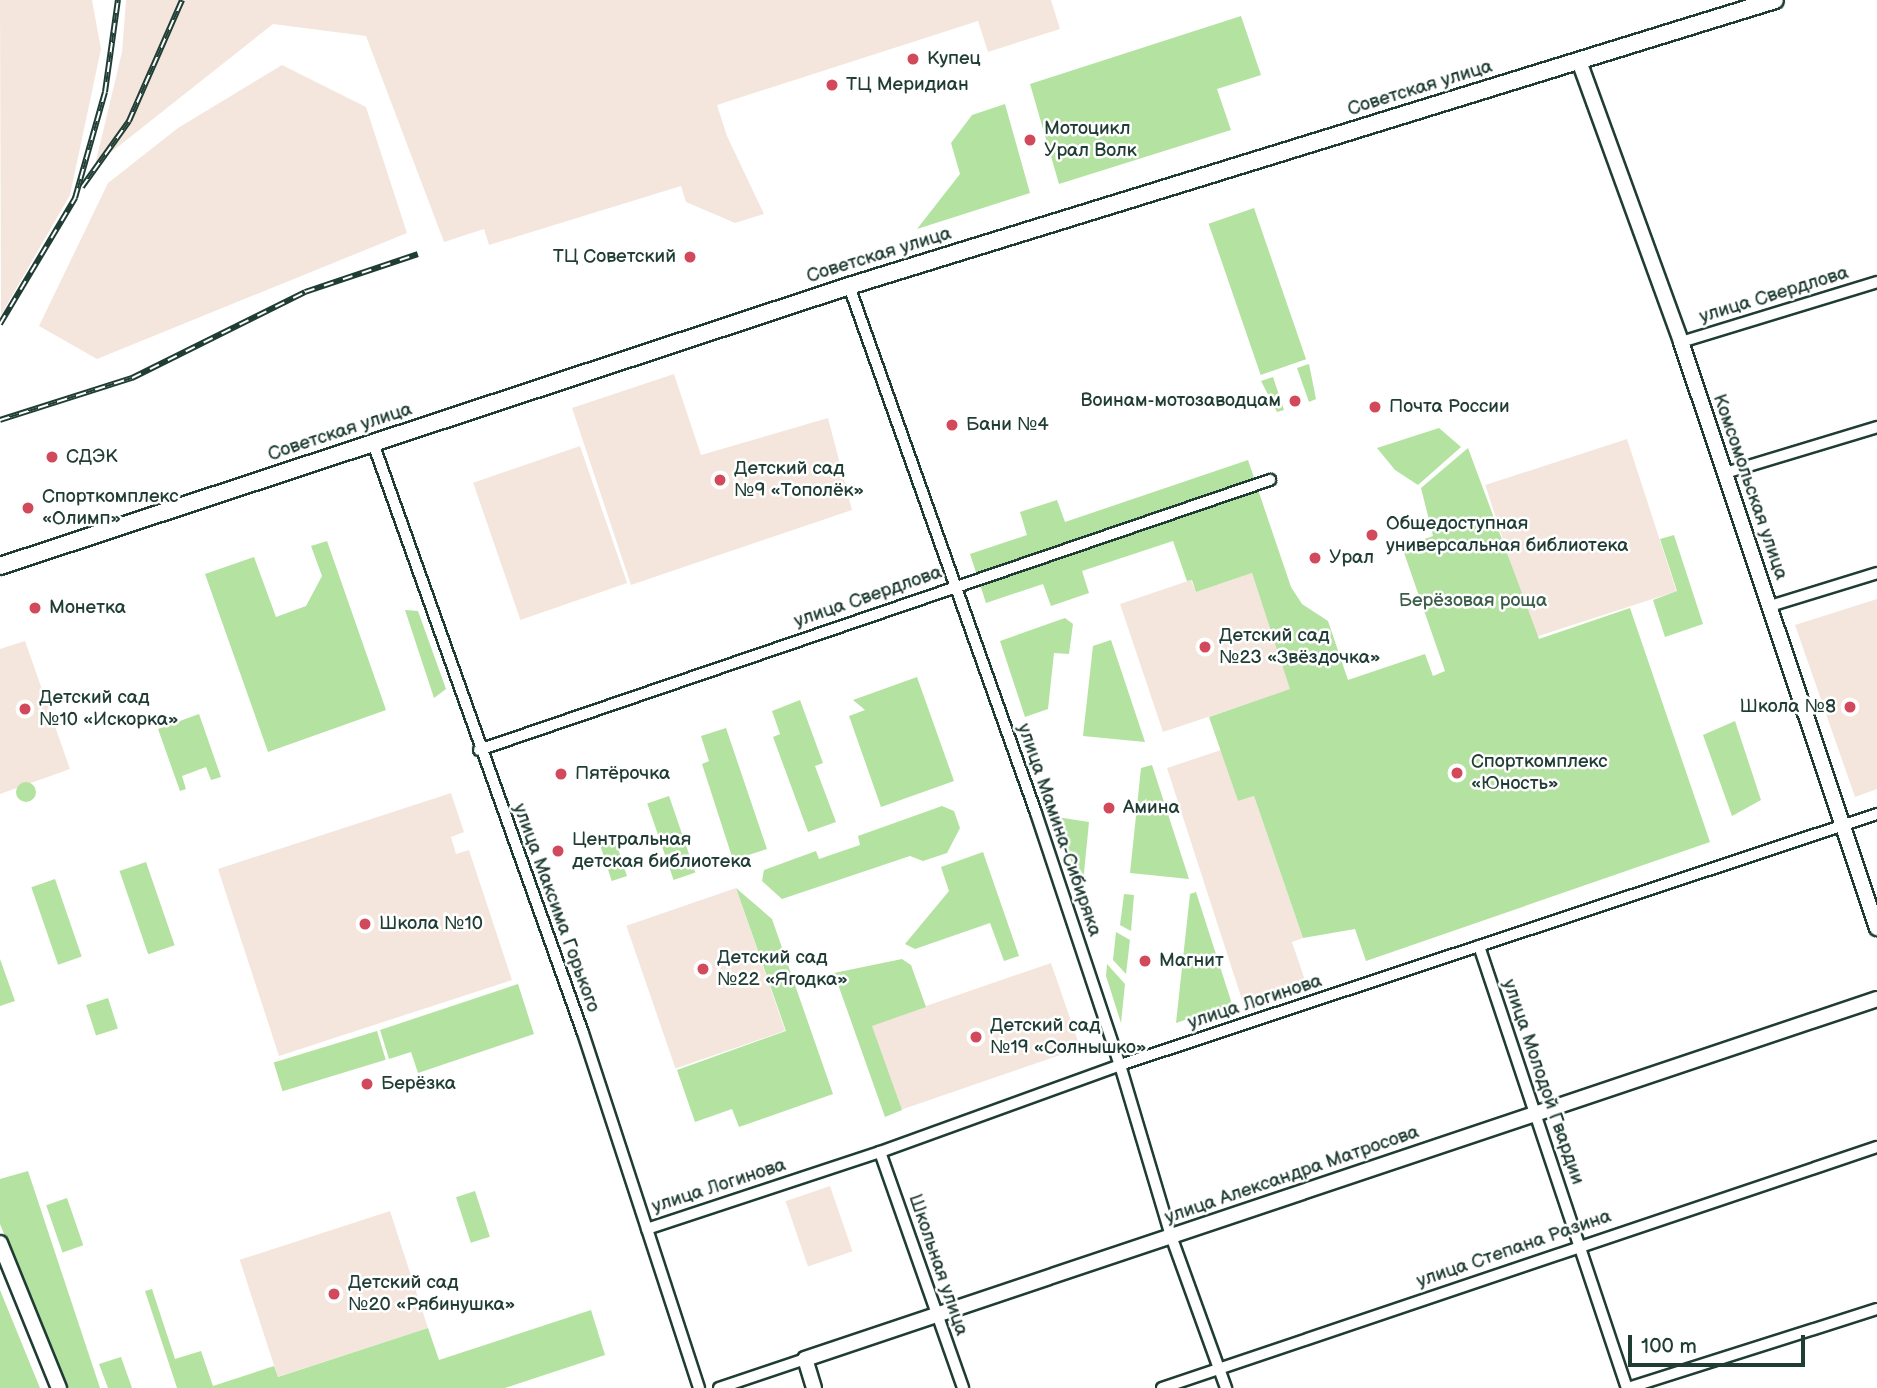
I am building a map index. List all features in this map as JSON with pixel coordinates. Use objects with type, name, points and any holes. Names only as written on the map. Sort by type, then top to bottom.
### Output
[{"type":"main road","name":"Советская улица","points":[[0,566],[849,286],[1775,0]]},
{"type":"street","name":"Комсомольская улица","points":[[1579,61],[1681,342],[1877,928]]},
{"type":"street","name":"улица Свердлова","points":[[1681,342],[1877,282]]},
{"type":"street","name":"улица Мамина-Сибиряка","points":[[849,286],[1120,1065],[1171,1236],[1226,1388]]},
{"type":"street","points":[[1725,473],[1877,427]]},
{"type":"street","name":"улица Максима Горького","points":[[373,443],[480,750],[583,1033],[699,1388]]},
{"type":"street","name":"улица Свердлова","points":[[480,750],[955,585],[1270,480]]},
{"type":"street","points":[[1770,606],[1877,573]]},
{"type":"street","name":"улица Логинова","points":[[647,1229],[880,1152],[1120,1065],[1877,814]]},
{"type":"street","name":"улица Молодой Гвардии","points":[[1479,946],[1628,1388]]},
{"type":"street","name":"улица Александра Матросова","points":[[719,1388],[1877,999]]},
{"type":"street","name":"улица Степана Разина","points":[[1162,1388],[1877,1147]]},
{"type":"street","name":"Школьная улица","points":[[880,1152],[963,1388]]},
{"type":"street","points":[[0,1243],[59,1388]]},
{"type":"street","points":[[1628,1388],[1877,1309]]},
{"type":"street","points":[[806,1359],[814,1388]]},
{"type":"shaded area","points":[[0,0],[92,0],[101,49],[70,195],[1,315]]},
{"type":"shaded area","points":[[126,0],[1051,0],[1060,29],[988,52],[978,21],[717,105],[727,136],[764,214],[735,223],[686,202],[681,186],[489,245],[484,229],[444,242],[366,36],[273,24],[95,165],[122,52]]},
{"type":"shaded area","points":[[282,65],[366,107],[407,233],[97,359],[39,326],[108,183],[178,128]]},
{"type":"shaded area","name":"Детский сад №9 «Тополёк»","points":[[674,374],[701,455],[828,418],[852,510],[631,585],[572,408]]},
{"type":"shaded area","points":[[1627,439],[1676,591],[1535,637],[1485,485]]},
{"type":"shaded area","points":[[580,446],[627,583],[520,620],[473,483]]},
{"type":"shaded area","name":"Детский сад №23 «Звёздочка»","points":[[1252,573],[1291,689],[1163,732],[1120,604],[1191,580],[1196,592]]},
{"type":"shaded area","name":"Школа №8","points":[[1877,599],[1877,789],[1855,797],[1795,625]]},
{"type":"shaded area","name":"Детский сад №10 «Искорка»","points":[[25,641],[70,769],[0,794],[0,649]]},
{"type":"shaded area","points":[[1221,750],[1238,801],[1254,796],[1303,938],[1292,942],[1307,986],[1244,1006],[1167,768]]},
{"type":"shaded area","name":"Школа №10","points":[[451,793],[464,832],[451,837],[456,854],[469,850],[512,980],[279,1056],[218,869]]},
{"type":"shaded area","name":"Детский сад №22 «Ягодка»","points":[[736,888],[785,1031],[675,1069],[626,926]]},
{"type":"shaded area","name":"Детский сад №19 «Солнышко»","points":[[1051,963],[1080,1048],[901,1110],[871,1025]]},
{"type":"shaded area","points":[[830,1186],[852,1251],[808,1267],[786,1201]]},
{"type":"shaded area","name":"Детский сад №20 «Рябинушка»","points":[[390,1211],[428,1328],[278,1377],[240,1260]]},
{"type":"green space","points":[[1241,16],[1261,75],[1217,89],[1231,130],[1059,184],[1030,84]]},
{"type":"green space","points":[[1005,104],[1030,193],[917,229],[960,174],[951,143],[972,115]]},
{"type":"green space","points":[[1254,208],[1306,359],[1261,375],[1209,224]]},
{"type":"green space","points":[[1309,364],[1316,399],[1309,402],[1297,368]]},
{"type":"green space","points":[[1273,377],[1284,410],[1277,412],[1261,381]]},
{"type":"green space","points":[[1439,428],[1461,447],[1418,485],[1395,470],[1377,448]]},
{"type":"green space","name":"Спорткомплекс «Юность»","points":[[1468,448],[1539,639],[1630,608],[1710,842],[1366,961],[1355,929],[1303,938],[1254,796],[1238,801],[1209,717],[1290,689],[1252,573],[1196,592],[1192,580],[1187,581],[1173,541],[1082,571],[1089,593],[1051,606],[1043,584],[986,603],[970,554],[1027,535],[1020,512],[1057,500],[1065,522],[1248,460],[1291,587],[1302,604],[1328,621],[1348,680],[1425,654],[1433,676],[1445,671],[1402,547],[1433,536],[1421,488]]},
{"type":"green space","points":[[1674,535],[1703,624],[1665,637],[1653,600],[1677,591],[1660,539]]},
{"type":"green space","points":[[327,541],[386,710],[268,752],[205,574],[254,557],[276,617],[306,606],[322,576],[311,546]]},
{"type":"green space","points":[[405,610],[418,611],[446,689],[434,698]]},
{"type":"green space","points":[[1065,618],[1073,624],[1069,654],[1054,653],[1048,709],[1025,717],[1000,641]]},
{"type":"green space","points":[[1111,640],[1145,742],[1083,736],[1093,646]]},
{"type":"green space","points":[[917,677],[954,781],[881,807],[849,716],[865,710],[853,700]]},
{"type":"green space","points":[[800,700],[823,763],[815,766],[836,822],[808,832],[773,737],[780,734],[772,711]]},
{"type":"green space","points":[[199,714],[221,777],[211,780],[206,767],[182,776],[186,789],[180,791],[158,729]]},
{"type":"green space","points":[[1735,721],[1761,800],[1732,816],[1703,735]]},
{"type":"green space","points":[[726,728],[767,849],[733,860],[702,764],[709,761],[701,736]]},
{"type":"green space","points":[[1152,765],[1189,879],[1130,873],[1141,768]]},
{"type":"green space","points":[[26,782],[33,785],[36,792],[33,799],[26,802],[19,799],[16,792],[19,785]]},
{"type":"green space","points":[[669,796],[695,873],[674,880],[647,803]]},
{"type":"green space","points":[[942,806],[954,811],[960,828],[947,853],[923,861],[910,856],[782,899],[762,881],[764,870],[816,851],[819,859],[860,845],[858,836]]},
{"type":"green space","points":[[1057,817],[1089,822],[1083,883],[1078,883]]},
{"type":"green space","points":[[614,836],[627,876],[612,881],[599,841]]},
{"type":"green space","points":[[983,852],[1019,956],[1004,961],[990,923],[915,949],[905,944],[949,891],[941,867]]},
{"type":"green space","points":[[146,862],[175,945],[148,954],[120,871]]},
{"type":"green space","points":[[55,879],[82,957],[58,965],[31,887]]},
{"type":"green space","points":[[736,888],[772,919],[833,1094],[739,1127],[732,1109],[695,1122],[677,1070],[786,1031]]},
{"type":"green space","points":[[1196,892],[1232,1004],[1176,1023],[1190,894]]},
{"type":"green space","points":[[1124,894],[1134,895],[1131,931],[1120,925]]},
{"type":"green space","points":[[1116,932],[1130,940],[1126,974],[1113,960]]},
{"type":"green space","points":[[0,959],[15,1001],[0,1006]]},
{"type":"green space","points":[[902,959],[911,965],[926,1007],[872,1026],[902,1110],[885,1117],[834,973]]},
{"type":"green space","points":[[1107,964],[1125,984],[1121,1023],[1106,976]]},
{"type":"green space","points":[[518,984],[534,1034],[418,1073],[411,1052],[389,1059],[380,1030]]},
{"type":"green space","points":[[108,998],[118,1028],[96,1036],[86,1005]]},
{"type":"green space","points":[[377,1031],[386,1060],[282,1091],[274,1063]]},
{"type":"green space","points":[[28,1171],[100,1388],[66,1388],[0,1224],[0,1179]]},
{"type":"green space","points":[[475,1191],[490,1237],[471,1243],[456,1197]]},
{"type":"green space","points":[[67,1198],[83,1245],[62,1252],[46,1205]]},
{"type":"green space","points":[[152,1289],[175,1359],[201,1351],[213,1386],[274,1366],[278,1377],[428,1328],[439,1360],[591,1310],[605,1355],[505,1388],[177,1388],[145,1291]]},
{"type":"green space","points":[[0,1290],[40,1388],[0,1388]]},
{"type":"green space","points":[[121,1357],[132,1388],[108,1388],[99,1364]]},
{"type":"railway","points":[[0,324],[75,198],[105,92],[118,0]]},
{"type":"railway","points":[[82,187],[129,121],[182,0]]},
{"type":"railway","points":[[0,420],[132,378],[305,292],[418,254]]},
{"type":"place","name":"Купец","points":[[913,59]]},
{"type":"place","name":"ТЦ Меридиан","points":[[832,85]]},
{"type":"place","name":"Мотоцикл Урал Волк","points":[[1030,140]]},
{"type":"place","name":"ТЦ Советский","points":[[690,257]]},
{"type":"place","name":"Воинам-мотозаводцам","points":[[1295,401]]},
{"type":"place","name":"Почта России","points":[[1375,407]]},
{"type":"place","name":"Бани №4","points":[[952,425]]},
{"type":"place","name":"СДЭК","points":[[52,457]]},
{"type":"place","name":"Детский сад №9 «Тополёк»","points":[[720,480]]},
{"type":"place","name":"Спорткомплекс «Олимп»","points":[[28,508]]},
{"type":"place","name":"Общедоступная универсальная библиотека","points":[[1372,535]]},
{"type":"place","name":"Урал","points":[[1315,558]]},
{"type":"place","name":"Монетка","points":[[35,608]]},
{"type":"place","name":"Детский сад №23 «Звёздочка»","points":[[1205,647]]},
{"type":"place","name":"Школа №8","points":[[1850,707]]},
{"type":"place","name":"Детский сад №10 «Искорка»","points":[[25,709]]},
{"type":"place","name":"Спорткомплекс «Юность»","points":[[1457,773]]},
{"type":"place","name":"Пятёрочка","points":[[561,774]]},
{"type":"place","name":"Амина","points":[[1109,808]]},
{"type":"place","name":"Центральная детская библиотека","points":[[558,851]]},
{"type":"place","name":"Школа №10","points":[[365,924]]},
{"type":"place","name":"Магнит","points":[[1145,961]]},
{"type":"place","name":"Детский сад №22 «Ягодка»","points":[[703,969]]},
{"type":"place","name":"Детский сад №19 «Солнышко»","points":[[976,1037]]},
{"type":"place","name":"Берёзка","points":[[367,1084]]},
{"type":"place","name":"Детский сад №20 «Рябинушка»","points":[[334,1294]]},
{"type":"park label","name":"Берёзовая роща","points":[[1473,601]]}]
